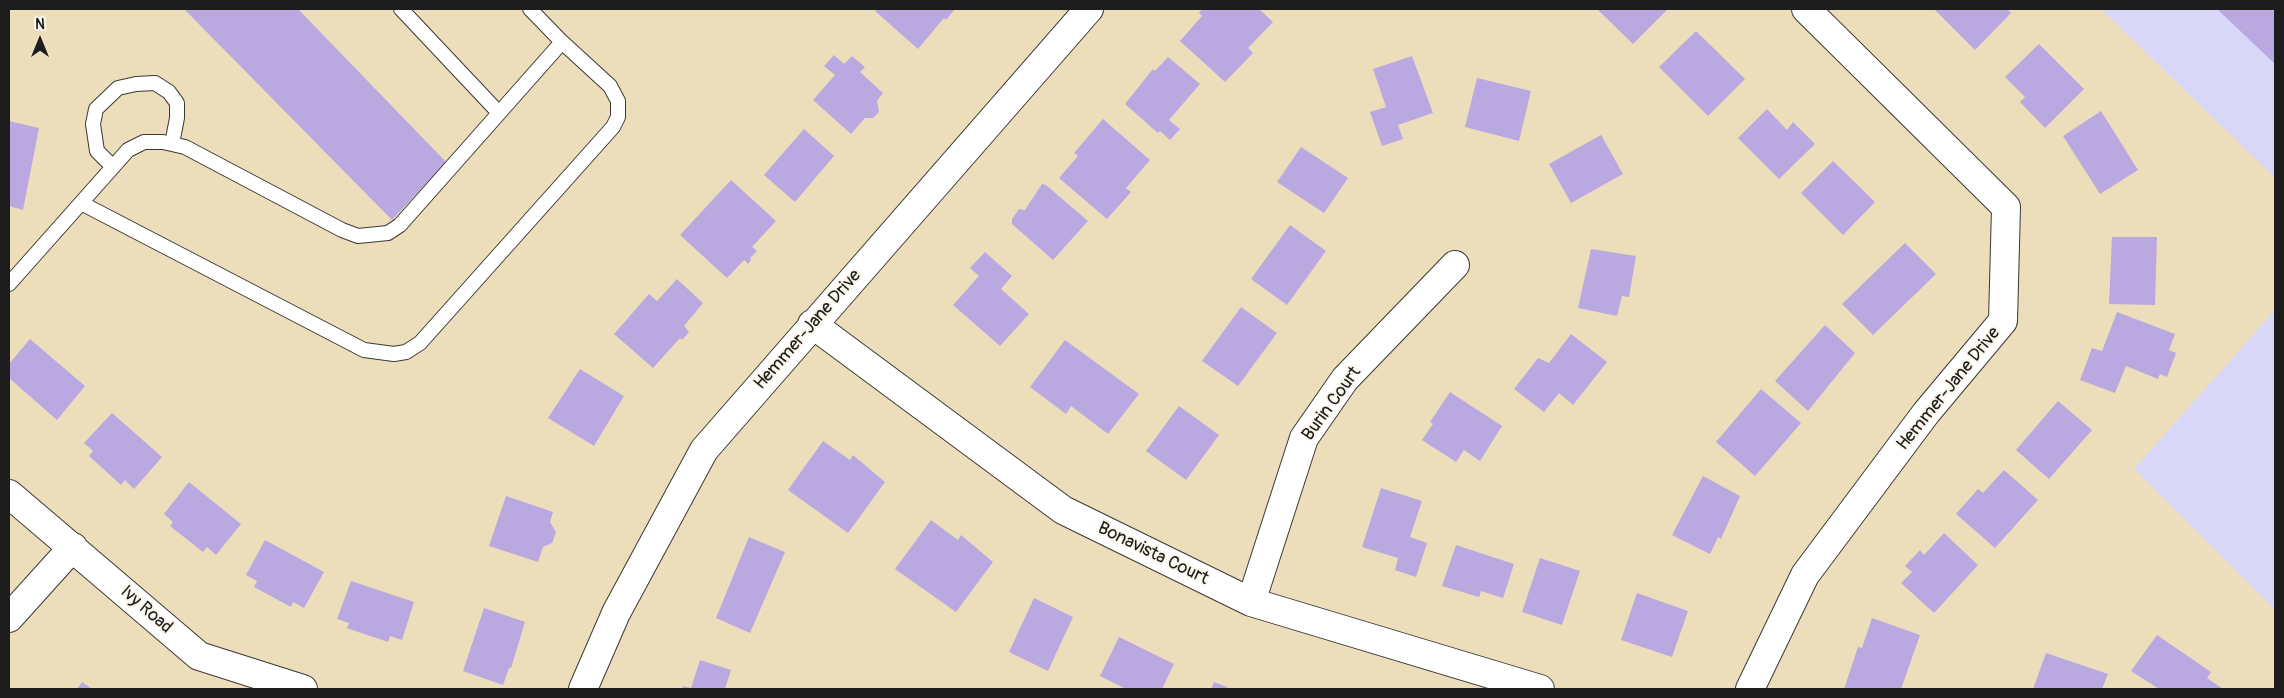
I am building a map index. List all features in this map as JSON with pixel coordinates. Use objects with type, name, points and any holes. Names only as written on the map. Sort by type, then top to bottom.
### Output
[{"type":"street","name":"Hemmer-Jane Drive","points":[[583,689],[616,613],[704,450],[812,324],[1089,9]]},
{"type":"street","name":"Hemmer-Jane Drive","points":[[1750,689],[1805,575],[1926,413],[2003,322],[2006,207],[1806,9]]},
{"type":"street","name":"Burin Court","points":[[1251,602],[1304,438],[1345,379],[1455,265]]},
{"type":"street","name":"Bonavista Court","points":[[812,324],[1063,510],[1251,602],[1540,689]]},
{"type":"street","name":"Ivy Road","points":[[9,494],[200,656],[303,689]]},
{"type":"street","points":[[9,618],[73,547]]},
{"type":"lane","points":[[401,9],[499,113]]},
{"type":"lane","points":[[81,203],[364,350],[394,354],[406,352],[420,343],[613,127],[618,117],[618,101],[610,86],[562,42],[530,9]]},
{"type":"lane","points":[[9,284],[128,150],[144,142],[185,147],[342,230],[358,236],[388,233],[400,226],[562,42]]},
{"type":"lane","points":[[113,167],[97,151],[93,124],[96,110],[118,88],[136,84],[155,83],[169,92],[177,103],[178,118],[172,144]]},
{"type":"shaded area","points":[[2101,9],[2275,9],[2275,178]]},
{"type":"shaded area","points":[[2275,310],[2275,610],[2134,469]]},
{"type":"building","points":[[184,9],[298,9],[446,162],[392,220]]},
{"type":"building","points":[[878,9],[955,9],[946,20],[944,18],[918,49],[875,11]]},
{"type":"building","points":[[1202,9],[1259,9],[1273,22],[1248,48],[1253,53],[1225,82],[1180,41],[1202,16],[1199,13]]},
{"type":"building","points":[[1597,9],[1668,9],[1633,44]]},
{"type":"building","points":[[1934,9],[2007,9],[2011,13],[1975,50]]},
{"type":"building","points":[[2217,9],[2275,9],[2275,64]]},
{"type":"building","points":[[1696,31],[1745,79],[1708,116],[1659,67]]},
{"type":"building","points":[[2039,44],[2084,89],[2045,128],[2020,102],[2025,97],[2005,77]]},
{"type":"building","points":[[834,55],[844,64],[852,56],[865,67],[860,72],[883,93],[877,101],[879,112],[873,118],[865,118],[851,134],[813,100],[835,75],[824,66]]},
{"type":"building","points":[[1412,56],[1433,113],[1398,125],[1403,139],[1382,146],[1370,112],[1386,107],[1373,69]]},
{"type":"building","points":[[1168,57],[1200,84],[1169,120],[1180,129],[1170,140],[1160,131],[1158,133],[1125,104],[1153,69],[1155,71]]},
{"type":"building","points":[[1477,78],[1531,91],[1519,141],[1465,127]]},
{"type":"building","points":[[1767,109],[1787,130],[1793,122],[1815,144],[1779,179],[1738,138]]},
{"type":"building","points":[[2101,111],[2138,170],[2100,194],[2063,136]]},
{"type":"building","points":[[1103,119],[1150,160],[1126,188],[1131,192],[1107,219],[1059,178],[1078,156],[1074,153]]},
{"type":"building","points":[[9,121],[39,128],[23,210],[9,206]]},
{"type":"building","points":[[804,129],[834,156],[795,202],[764,175]]},
{"type":"building","points":[[1601,135],[1623,174],[1571,203],[1549,164]]},
{"type":"building","points":[[1301,147],[1348,178],[1324,213],[1277,182]]},
{"type":"building","points":[[1833,161],[1875,202],[1843,235],[1801,193]]},
{"type":"building","points":[[731,180],[776,221],[752,247],[757,251],[750,258],[751,260],[748,264],[744,260],[727,278],[680,235]]},
{"type":"building","points":[[1042,184],[1046,185],[1088,221],[1053,260],[1012,224],[1012,219],[1019,209],[1025,210]]},
{"type":"building","points":[[1290,225],[1326,251],[1287,305],[1251,279]]},
{"type":"building","points":[[2112,237],[2157,237],[2155,305],[2109,304]]},
{"type":"building","points":[[1905,243],[1936,274],[1873,335],[1842,304]]},
{"type":"building","points":[[1591,249],[1636,256],[1629,297],[1622,296],[1617,316],[1578,308]]},
{"type":"building","points":[[985,252],[1012,276],[1001,289],[1029,314],[1000,346],[953,305],[979,276],[970,268]]},
{"type":"building","points":[[677,279],[703,303],[684,326],[689,332],[682,340],[680,338],[653,368],[614,334],[649,294],[657,301]]},
{"type":"building","points":[[1241,307],[1277,333],[1238,386],[1202,361]]},
{"type":"building","points":[[2117,312],[2175,334],[2169,350],[2176,353],[2167,377],[2160,374],[2158,379],[2126,366],[2115,393],[2080,380],[2092,348],[2102,351]]},
{"type":"building","points":[[1825,325],[1855,353],[1808,411],[1775,381]]},
{"type":"building","points":[[1571,334],[1607,362],[1573,405],[1559,393],[1544,412],[1514,389],[1538,358],[1549,363]]},
{"type":"building","points":[[30,339],[85,386],[57,420],[9,378],[9,364]]},
{"type":"building","points":[[1065,340],[1139,394],[1108,434],[1071,406],[1066,414],[1030,387]]},
{"type":"building","points":[[580,369],[624,396],[594,446],[548,418]]},
{"type":"building","points":[[1761,389],[1801,423],[1755,476],[1716,442]]},
{"type":"building","points":[[1450,392],[1502,426],[1480,461],[1464,450],[1456,462],[1422,440],[1433,424],[1430,422]]},
{"type":"building","points":[[2058,401],[2092,430],[2049,479],[2016,450]]},
{"type":"building","points":[[1179,406],[1219,435],[1186,480],[1146,451]]},
{"type":"building","points":[[112,413],[162,457],[134,489],[125,480],[121,485],[89,456],[93,451],[84,443]]},
{"type":"building","points":[[823,441],[850,460],[853,455],[885,482],[848,533],[788,490]]},
{"type":"building","points":[[2004,470],[2038,500],[1995,548],[1956,514],[1978,489],[1983,493]]},
{"type":"building","points":[[1703,476],[1740,496],[1721,539],[1718,537],[1710,554],[1672,535]]},
{"type":"building","points":[[189,482],[241,524],[216,555],[207,547],[203,552],[170,526],[173,522],[164,514]]},
{"type":"building","points":[[1381,488],[1422,501],[1410,537],[1427,543],[1416,577],[1395,570],[1398,558],[1362,547]]},
{"type":"building","points":[[506,496],[553,512],[550,522],[556,532],[552,543],[543,547],[538,562],[489,546]]},
{"type":"building","points":[[931,520],[958,540],[961,535],[993,562],[956,612],[895,569]]},
{"type":"building","points":[[1944,533],[1978,565],[1934,613],[1901,583],[1912,572],[1905,566],[1920,550],[1924,555]]},
{"type":"building","points":[[749,537],[785,552],[750,633],[716,618]]},
{"type":"building","points":[[265,540],[324,572],[304,608],[293,602],[291,607],[254,587],[257,581],[246,575]]},
{"type":"building","points":[[1456,545],[1514,564],[1503,598],[1481,591],[1479,597],[1442,586]]},
{"type":"building","points":[[1540,558],[1580,571],[1562,625],[1522,612]]},
{"type":"building","points":[[351,581],[414,602],[402,640],[390,636],[388,642],[349,629],[347,628],[349,623],[337,619]]},
{"type":"building","points":[[1637,593],[1688,611],[1672,657],[1621,640]]},
{"type":"building","points":[[1034,598],[1073,617],[1048,671],[1009,652]]},
{"type":"building","points":[[484,608],[525,622],[511,668],[509,668],[503,685],[463,671]]},
{"type":"building","points":[[1872,618],[1920,635],[1901,689],[1844,689],[1858,647],[1862,648]]},
{"type":"building","points":[[2157,635],[2211,672],[2207,678],[2223,689],[2159,689],[2131,671]]},
{"type":"building","points":[[1119,637],[1174,664],[1162,689],[1126,689],[1100,676]]},
{"type":"building","points":[[2046,653],[2108,674],[2102,689],[2033,689]]},
{"type":"building","points":[[700,660],[731,670],[725,689],[682,689],[683,686],[691,688]]},
{"type":"building","points":[[82,682],[92,689],[77,689]]},
{"type":"building","points":[[1214,682],[1227,687],[1227,689],[1211,689]]}]
